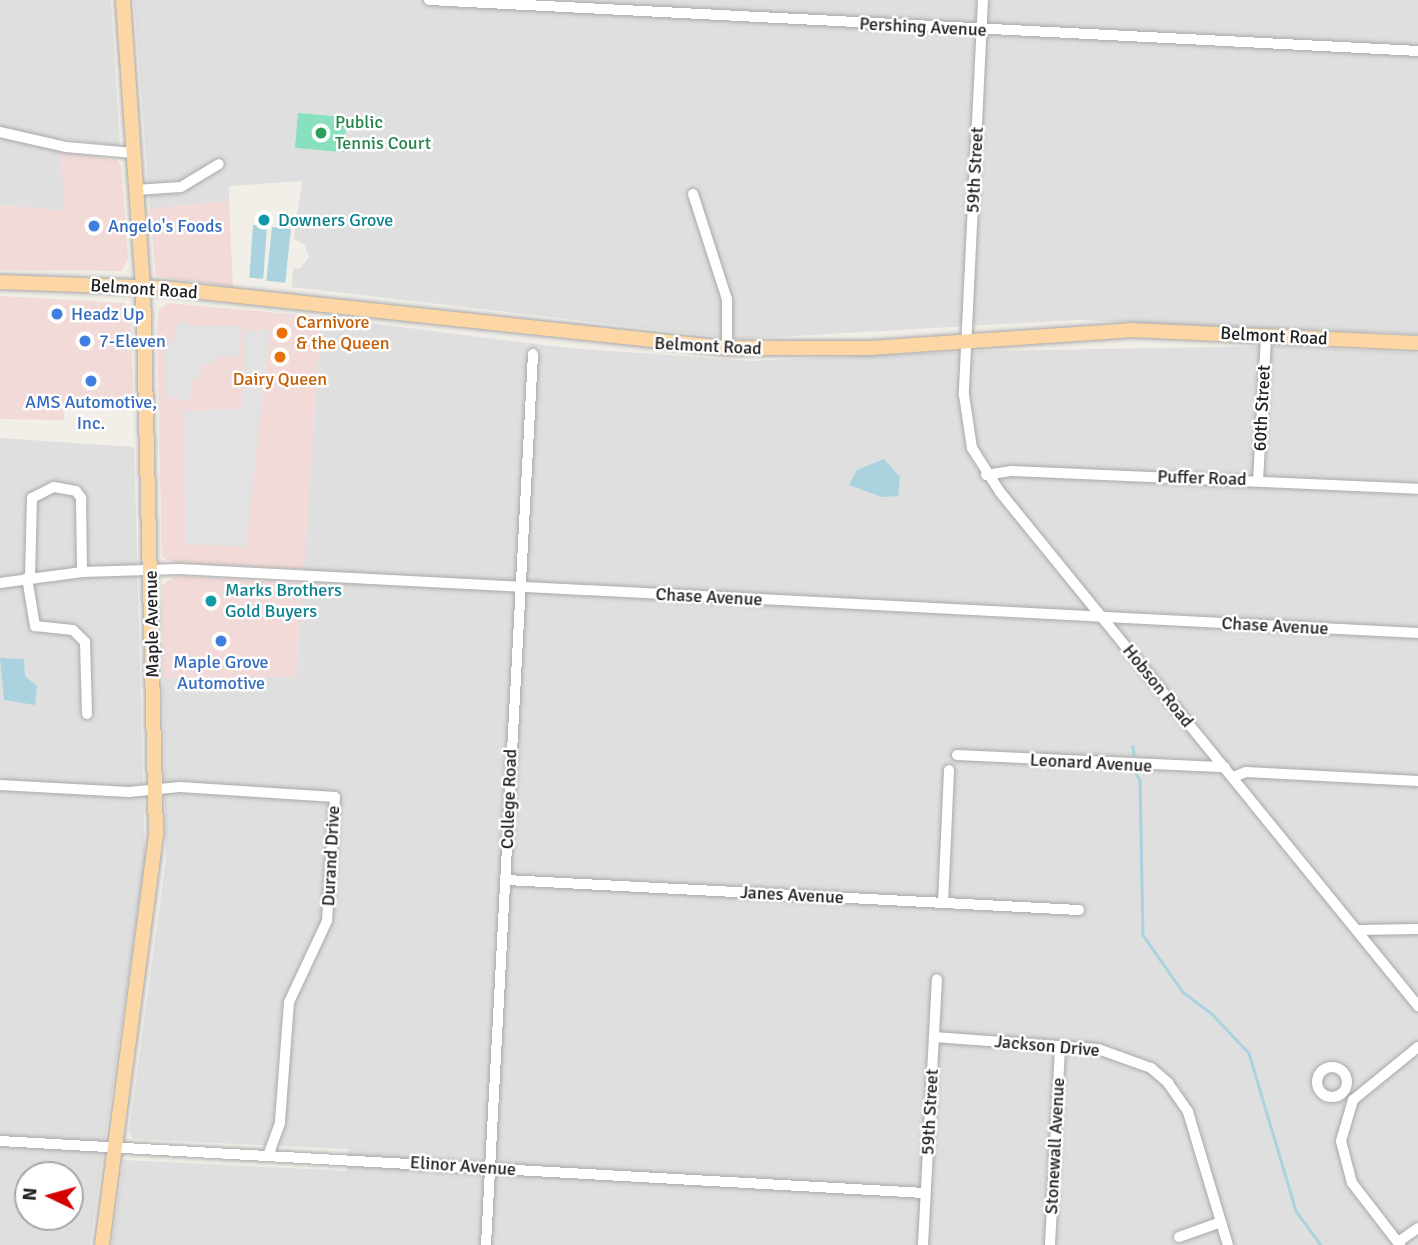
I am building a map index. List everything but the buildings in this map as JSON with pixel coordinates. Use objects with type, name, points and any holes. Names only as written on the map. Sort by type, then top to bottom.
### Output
[{"type":"main road","name":"Maple Avenue","points":[[102,1245],[153,888],[156,790],[143,287],[123,0]]},
{"type":"main road","name":"Belmont Road","points":[[0,282],[143,287],[727,348],[827,349],[1108,330],[1418,343]]},
{"type":"street","name":"Pershing Avenue","points":[[429,0],[569,3],[982,30],[1418,51]]},
{"type":"street","name":"59th Street","points":[[966,340],[983,0]]},
{"type":"street","points":[[0,132],[61,147],[134,153]]},
{"type":"street","points":[[136,190],[181,187],[219,164]]},
{"type":"street","points":[[693,194],[727,299],[727,348]]},
{"type":"street","name":"60th Street","points":[[1258,481],[1266,336]]},
{"type":"street","name":"Hobson Road","points":[[966,340],[967,430],[986,475],[1418,1006]]},
{"type":"street","name":"College Road","points":[[486,1245],[533,354]]},
{"type":"street","name":"Puffer Road","points":[[986,475],[1012,471],[1418,489]]},
{"type":"street","points":[[82,572],[81,498],[76,491],[57,487],[32,498],[29,578],[35,626],[73,630],[85,642],[87,714]]},
{"type":"street","name":"Chase Avenue","points":[[0,583],[82,572],[151,569],[1418,633]]},
{"type":"street","name":"Leonard Avenue","points":[[957,755],[1225,767]]},
{"type":"street","points":[[943,903],[949,771]]},
{"type":"street","points":[[1233,777],[1246,772],[1418,781]]},
{"type":"street","name":"Durand Drive","points":[[0,785],[335,797],[328,913],[319,943],[289,1002],[281,1124],[269,1154]]},
{"type":"street","name":"Janes Avenue","points":[[506,880],[1079,910]]},
{"type":"street","points":[[1358,930],[1418,929]]},
{"type":"street","name":"59th Street","points":[[923,1245],[937,979]]},
{"type":"street","name":"Jackson Drive","points":[[934,1037],[1060,1046],[1124,1055],[1168,1083],[1192,1125],[1218,1223],[1228,1245]]},
{"type":"street","name":"Stonewall Avenue","points":[[1050,1245],[1060,1046]]},
{"type":"street","points":[[1418,1047],[1353,1100],[1342,1129],[1343,1161],[1352,1183],[1399,1244],[1418,1228]]},
{"type":"street","points":[[1343,1091],[1353,1100]]},
{"type":"street","name":"Elinor Avenue","points":[[0,1142],[269,1154],[925,1193]]},
{"type":"street","points":[[1179,1237],[1218,1223]]},
{"type":"shaded area","points":[[0,0],[111,0],[120,146],[61,139],[65,211],[0,205]]},
{"type":"shaded area","points":[[134,0],[1418,0],[1418,334],[1078,320],[739,339],[292,287],[293,269],[301,268],[309,257],[304,244],[294,239],[302,181],[229,186],[229,201],[150,209]]},
{"type":"shaded area","points":[[60,151],[117,160],[121,165],[128,258],[122,271],[0,270],[0,205],[65,211]]},
{"type":"shaded area","points":[[229,201],[233,287],[156,276],[150,209]]},
{"type":"shaded area","points":[[0,296],[125,303],[131,314],[133,405],[65,401],[64,420],[0,419]]},
{"type":"shaded area","points":[[168,303],[321,317],[304,569],[174,563],[162,557],[157,326],[159,309]]},
{"type":"shaded area","points":[[321,317],[569,348],[753,361],[979,351],[1278,346],[1418,353],[1418,1245],[112,1245],[124,1160],[347,1171],[348,1149],[133,1139],[129,1132],[166,859],[163,678],[296,677]]},
{"type":"shaded area","points":[[183,320],[189,326],[241,326],[239,357],[220,356],[210,365],[202,366],[202,373],[191,383],[190,402],[166,396],[164,348],[179,335],[173,329]]},
{"type":"shaded area","points":[[270,329],[246,547],[186,544],[183,411],[242,409],[244,332]]},
{"type":"shaded area","points":[[0,438],[134,447],[145,859],[90,1245],[0,1245]]},
{"type":"shaded area","points":[[176,576],[303,583],[296,677],[163,678],[161,586]]},
{"type":"green space","name":"Public Tennis Court","points":[[298,113],[347,117],[344,152],[295,148]]},
{"type":"water","points":[[253,225],[267,226],[263,279],[249,278]]},
{"type":"water","points":[[272,227],[291,229],[285,283],[266,281]]},
{"type":"water","points":[[884,459],[900,477],[898,496],[882,497],[849,485],[857,470]]},
{"type":"water","points":[[0,658],[24,659],[25,676],[37,686],[35,705],[4,700]]},
{"type":"waterway","points":[[1133,746],[1134,754]]},
{"type":"waterway","points":[[1136,774],[1140,780],[1143,935],[1183,992],[1212,1014],[1249,1053],[1296,1211],[1321,1245]]},
{"type":"place","name":"Public Tennis Court","points":[[321,133]]},
{"type":"place","name":"Downers Grove","points":[[264,220]]},
{"type":"place","name":"Angelo's Foods","points":[[94,226]]},
{"type":"place","name":"Headz Up","points":[[57,314]]},
{"type":"place","name":"Carnivore & the Queen","points":[[282,333]]},
{"type":"place","name":"7-Eleven","points":[[85,341]]},
{"type":"place","name":"Dairy Queen","points":[[280,357]]},
{"type":"place","name":"AMS Automotive, Inc.","points":[[91,381]]},
{"type":"place","name":"Marks Brothers Gold Buyers","points":[[211,601]]},
{"type":"place","name":"Maple Grove Automotive","points":[[221,641]]}]
